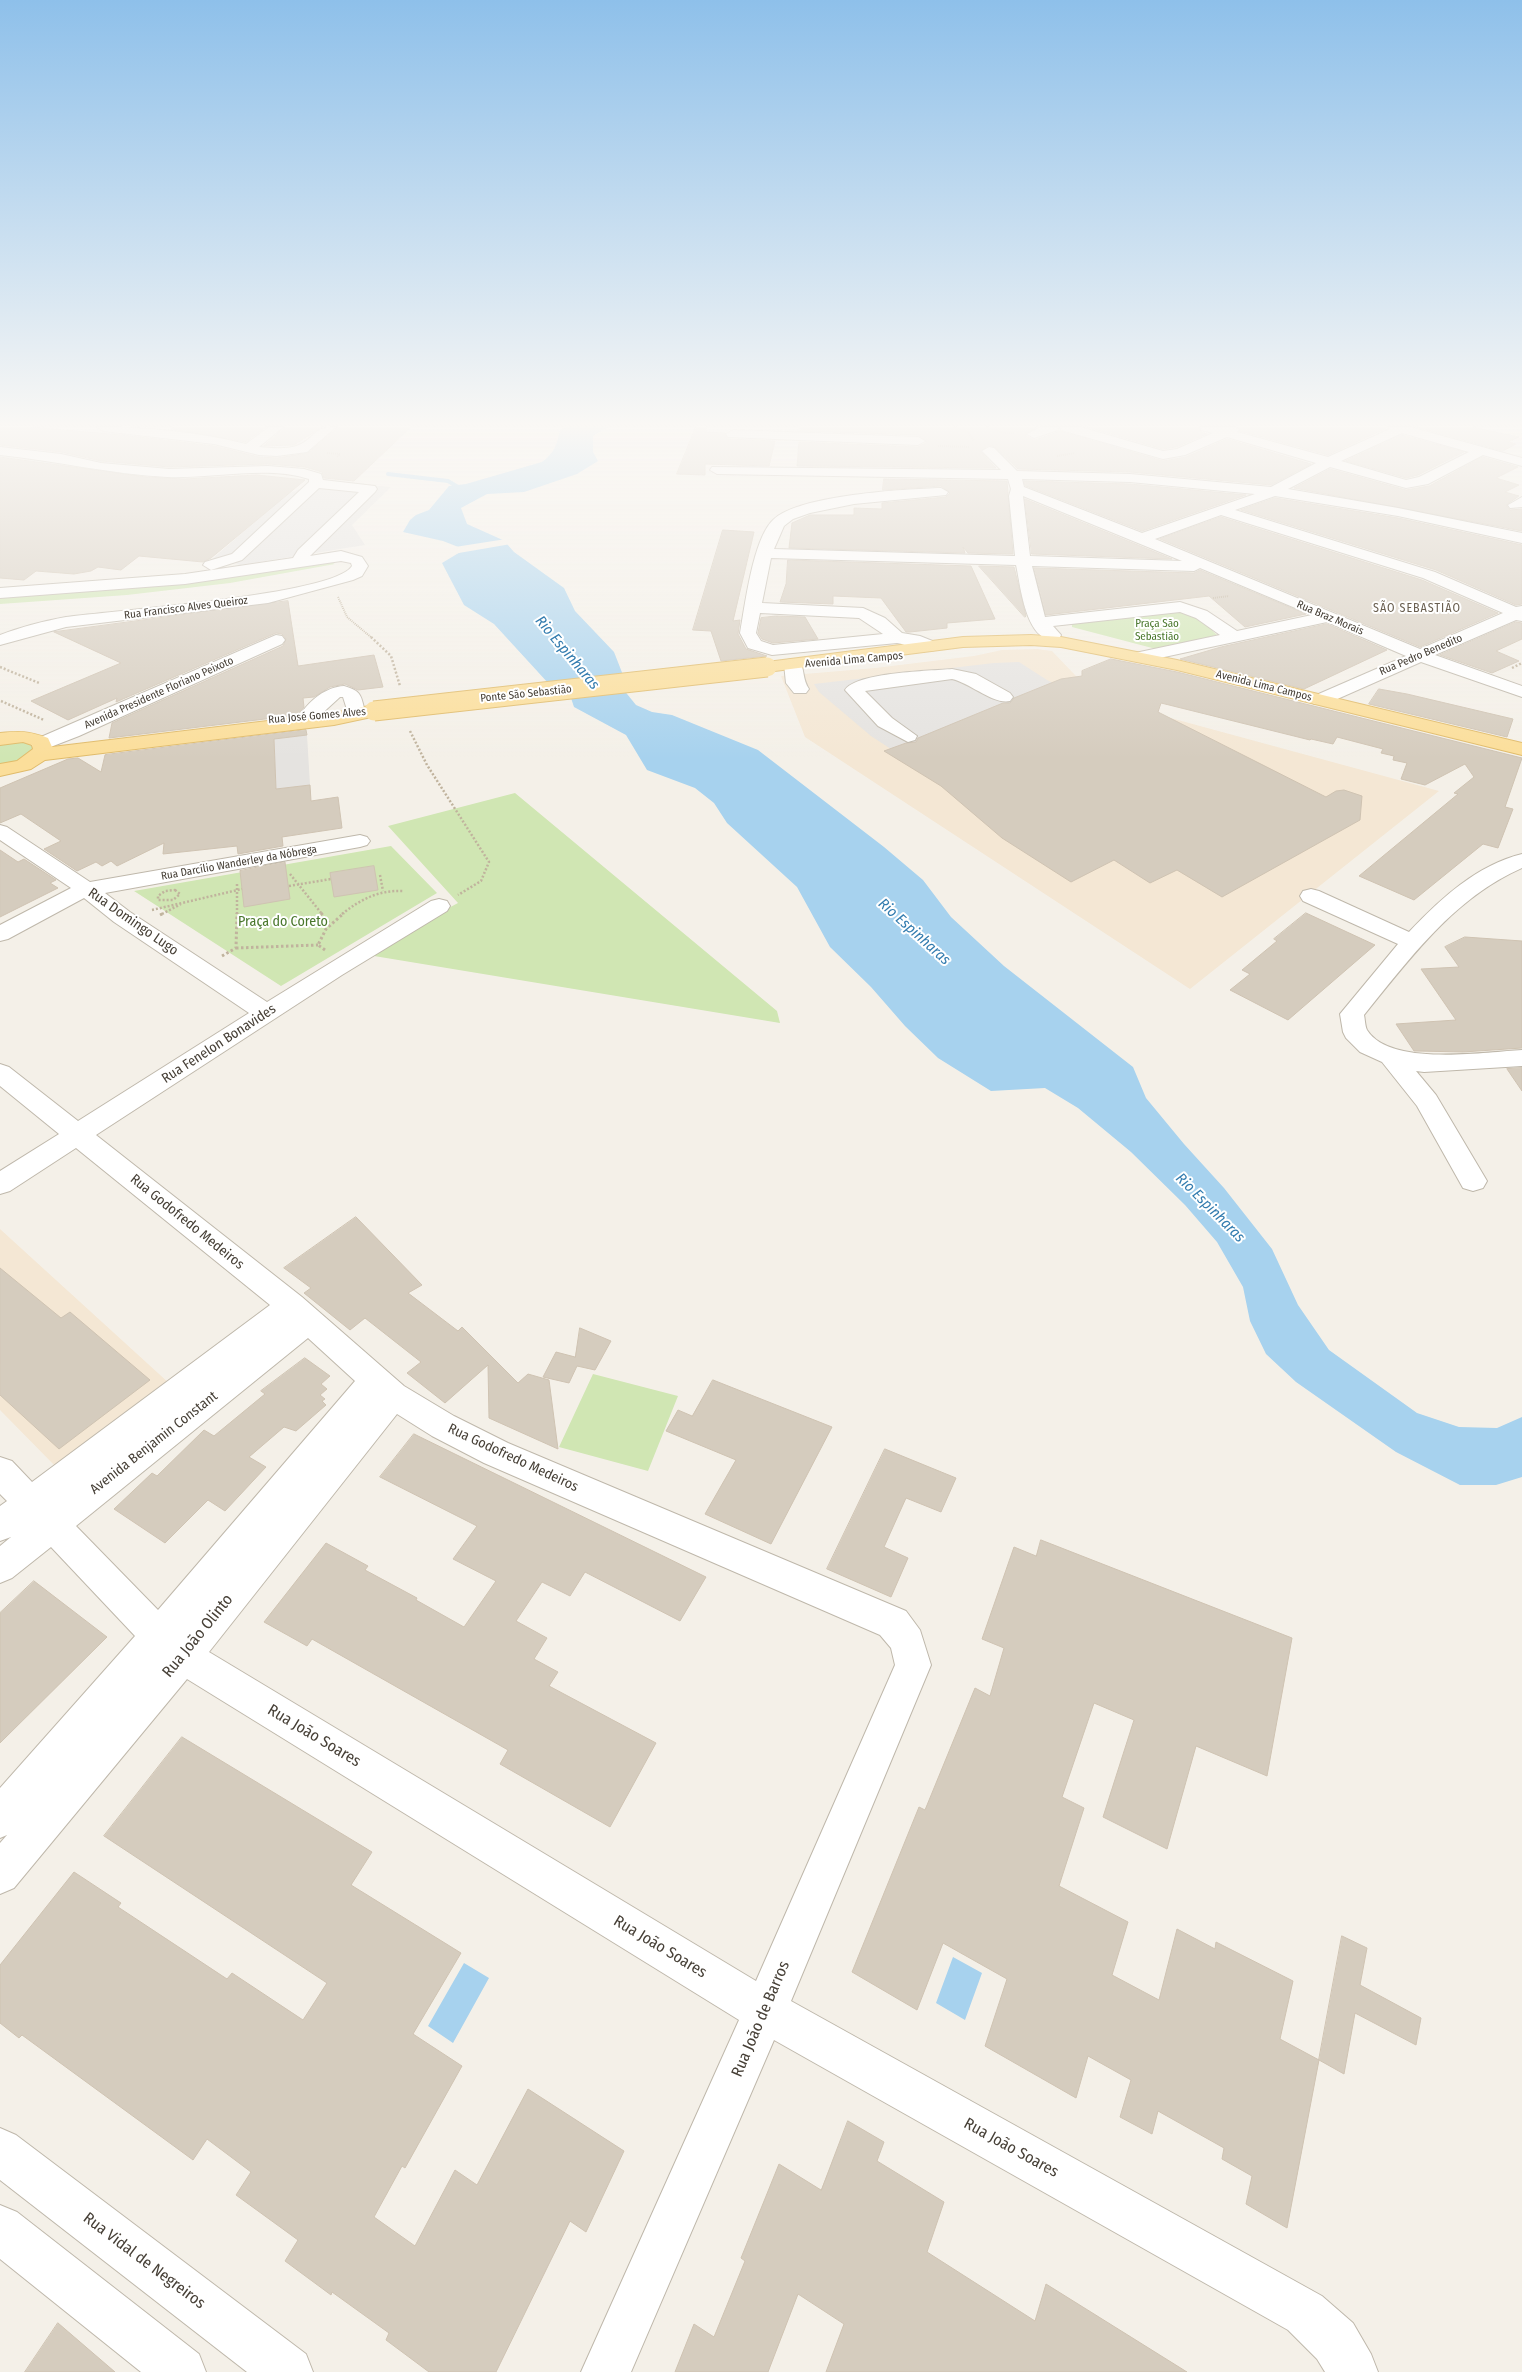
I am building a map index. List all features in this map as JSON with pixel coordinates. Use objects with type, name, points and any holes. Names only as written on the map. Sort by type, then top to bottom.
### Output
[{"type":"main road","name":"Avenida Lima Campos","points":[[767,667],[793,664],[820,665],[910,649],[988,645],[1004,641],[1061,642],[1141,657],[1522,749]]},
{"type":"main road","name":"Ponte São Sebastião","points":[[365,711],[767,667]]},
{"type":"main road","name":"Rua José Gomes Alves","points":[[37,745],[309,715],[365,711]]},
{"type":"main road","name":"Rua José Gomes Alves","points":[[37,745],[90,747],[334,719],[365,711]]},
{"type":"main road","points":[[0,732],[37,745]]},
{"type":"main road","points":[[0,739],[37,745]]},
{"type":"main road","points":[[0,770],[19,767],[37,745]]},
{"type":"street","points":[[238,557],[258,538]]},
{"type":"street","points":[[288,545],[317,538]]},
{"type":"street","points":[[300,562],[303,554],[319,538]]},
{"type":"street","points":[[771,538],[766,553],[748,633],[754,644],[772,650],[815,646],[910,649]]},
{"type":"street","points":[[1021,538],[1023,562],[1038,623],[1061,642]]},
{"type":"street","name":"Rua Braz Morais","points":[[1143,538],[1418,656],[1484,681],[1522,692]]},
{"type":"street","points":[[1309,538],[1428,575],[1520,613]]},
{"type":"street","points":[[0,583],[32,583],[136,574],[215,564],[262,552]]},
{"type":"street","name":"Rua Francisco Alves Queiroz","points":[[0,594],[185,579],[300,562],[344,552],[357,560],[360,568],[356,573],[336,582],[245,602],[42,625],[0,640]]},
{"type":"street","points":[[766,553],[1208,567]]},
{"type":"street","points":[[1038,623],[1180,607],[1190,608],[1205,616],[1232,636]]},
{"type":"street","points":[[754,608],[863,613],[879,622],[910,649],[922,677]]},
{"type":"street","name":"Rua Pedro Benedito","points":[[1320,700],[1520,613]]},
{"type":"street","points":[[1141,657],[1232,636],[1328,617]]},
{"type":"street","points":[[1030,640],[1038,623]]},
{"type":"street","name":"Avenida Presidente Floriano Peixoto","points":[[37,745],[72,732],[276,640]]},
{"type":"street","points":[[793,664],[795,683],[800,689]]},
{"type":"street","points":[[908,736],[885,722],[854,690],[865,684],[922,677],[963,675],[1004,697]]},
{"type":"street","name":"Rua Domingo Lugo","points":[[0,831],[92,893],[122,918],[266,1013]]},
{"type":"street","name":"Rua Darcílio Wanderley da Nóbrega","points":[[0,934],[92,893],[117,885],[360,841]]},
{"type":"street","points":[[1522,860],[1484,876],[1445,908],[1412,942],[1352,1014],[1355,1032],[1368,1046],[1391,1056],[1424,1064],[1522,1058]]},
{"type":"street","name":"Rua Darcílio Wanderley da Nóbrega","points":[[0,951],[92,893]]},
{"type":"street","points":[[1311,896],[1412,942]]},
{"type":"street","name":"Rua Fenelon Bonavides","points":[[0,1184],[266,1013],[439,906]]},
{"type":"street","points":[[1391,1056],[1427,1101],[1473,1181]]},
{"type":"street","name":"Rua Godofredo Medeiros","points":[[0,1074],[300,1312],[384,1387],[443,1426],[496,1453],[893,1623],[904,1634],[910,1649],[913,1666]]},
{"type":"street","name":"Avenida Benjamin Constant","points":[[0,1567],[27,1518],[300,1312]]},
{"type":"street","name":"Rua João Olinto","points":[[0,1874],[171,1646],[384,1387]]},
{"type":"street","name":"Rua João Soares","points":[[0,1471],[27,1518],[171,1646],[765,2011],[1305,2313],[1335,2341],[1353,2372]]},
{"type":"street","name":"Rua João Olinto","points":[[0,1818],[171,1646]]},
{"type":"street","name":"Rua João de Barros","points":[[606,2372],[765,2011],[913,1666]]},
{"type":"street","name":"Rua Vidal de Negreiros","points":[[0,2151],[288,2372]]},
{"type":"street","points":[[0,2229],[181,2372]]},
{"type":"path","points":[[336,582],[340,608],[348,621],[382,645],[392,658],[401,691]]},
{"type":"path","points":[[1217,598],[1235,596]]},
{"type":"path","points":[[0,669],[39,684]]},
{"type":"path","points":[[1,701],[72,732]]},
{"type":"path","points":[[407,725],[418,752],[475,836],[489,862],[482,881],[439,906]]},
{"type":"path","points":[[285,872],[298,884],[330,924]]},
{"type":"path","points":[[380,875],[383,891]]},
{"type":"path","points":[[288,886],[331,879]]},
{"type":"path","points":[[236,948],[235,890],[240,880]]},
{"type":"path","points":[[122,918],[242,889]]},
{"type":"path","points":[[318,944],[320,934],[330,924],[365,899],[383,891],[403,891]]},
{"type":"path","points":[[202,969],[236,948],[318,944],[342,965]]},
{"type":"shaded area","points":[[237,538],[360,538],[365,545],[240,565],[229,561],[211,560]]},
{"type":"shaded area","points":[[1037,649],[1052,651],[1097,698],[1439,791],[1190,989],[805,737],[781,676],[875,668],[974,656],[1002,650]]},
{"type":"shaded area","points":[[1019,662],[1047,680],[1094,704],[929,774],[871,736],[819,692],[814,684],[994,663]]},
{"type":"shaded area","points":[[307,735],[310,785],[276,789],[274,739]]},
{"type":"shaded area","points":[[0,1229],[170,1384],[58,1469],[0,1410]]},
{"type":"green space","points":[[329,561],[335,564],[230,583],[127,595],[0,604],[0,598],[144,587]]},
{"type":"green space","name":"Praça São Sebastião","points":[[1181,609],[1192,611],[1217,635],[1156,649],[1072,627],[1072,624]]},
{"type":"green space","points":[[23,741],[32,744],[34,748],[26,759],[0,766],[0,743]]},
{"type":"green space","points":[[515,793],[777,1011],[780,1023],[362,954],[458,903],[388,826]]},
{"type":"green space","name":"Praça do Coreto","points":[[391,846],[437,893],[281,986],[134,891]]},
{"type":"green space","points":[[593,1374],[678,1396],[648,1471],[559,1447]]},
{"type":"water","points":[[428,538],[498,538],[505,541],[461,548]]},
{"type":"water","name":"Rio Espinharas","points":[[507,544],[514,552],[564,588],[575,611],[614,652],[623,675],[549,684],[494,624],[464,605],[442,563],[462,551]]},
{"type":"water","name":"Rio Espinharas","points":[[623,689],[636,705],[652,712],[672,715],[758,750],[884,847],[923,880],[951,917],[1004,966],[1133,1067],[1146,1098],[1224,1188],[1272,1249],[1298,1305],[1329,1350],[1417,1413],[1459,1427],[1497,1428],[1522,1417],[1522,1477],[1496,1485],[1460,1485],[1396,1452],[1296,1382],[1266,1354],[1250,1321],[1243,1287],[1217,1242],[1185,1205],[1131,1152],[1078,1108],[1045,1088],[991,1091],[938,1058],[830,947],[797,887],[727,823],[714,803],[695,788],[647,770],[626,735],[574,707],[570,695]]},
{"type":"water","points":[[953,1957],[982,1973],[965,2020],[936,2003]]},
{"type":"water","points":[[464,1963],[489,1978],[453,2043],[428,2026]]},
{"type":"pier","points":[[506,539],[511,544],[453,554],[459,550],[455,547]]},
{"type":"building","points":[[0,538],[235,538],[211,558],[203,562],[139,556],[121,570],[98,567],[91,571],[74,574],[36,571],[24,580],[0,578]]},
{"type":"building","points":[[721,538],[753,538],[733,621],[740,620],[738,634],[746,649],[767,656],[721,661],[711,631],[693,630]]},
{"type":"building","points":[[790,538],[1012,538],[1013,554],[968,553],[963,547],[965,553],[789,548]]},
{"type":"building","points":[[1030,538],[1120,538],[1172,559],[1032,554]]},
{"type":"building","points":[[1287,538],[1422,580],[1498,613],[1420,647],[1160,539]]},
{"type":"building","points":[[1331,538],[1488,538],[1522,545],[1522,604],[1516,605],[1436,570]]},
{"type":"building","points":[[788,560],[971,566],[995,619],[947,623],[947,628],[906,632],[881,598],[833,596],[833,604],[780,602],[786,584]]},
{"type":"building","points":[[979,566],[1014,567],[1025,617]]},
{"type":"building","points":[[1034,568],[1194,573],[1200,570],[1306,614],[1245,627],[1209,596],[1046,615]]},
{"type":"building","points":[[288,601],[298,666],[374,655],[383,687],[358,690],[345,684],[330,687],[314,697],[303,698],[304,707],[298,715],[109,738],[112,723],[283,646],[286,639],[282,634],[276,633],[116,702],[117,698],[68,720],[31,701],[121,663],[54,632]]},
{"type":"building","points":[[776,616],[805,617],[818,639],[773,643],[762,639],[758,633],[761,618]]},
{"type":"building","points":[[1516,622],[1522,623],[1522,639],[1496,651],[1519,661],[1492,673],[1440,655]]},
{"type":"building","points":[[1327,624],[1387,650],[1304,689],[1180,659],[1221,647]]},
{"type":"building","points":[[1111,659],[1177,672],[1522,758],[1505,807],[1513,809],[1498,848],[1483,844],[1414,900],[1359,876],[1458,794],[1454,793],[1474,777],[1465,764],[1425,785],[1401,779],[1407,763],[1393,760],[1394,756],[1381,753],[1383,749],[1337,737],[1333,744],[1310,740],[1161,703],[1158,712],[1326,797],[1336,791],[1344,790],[1362,796],[1360,820],[1222,897],[1177,870],[1150,883],[1114,860],[1071,882],[1002,838],[941,786],[884,751],[906,743],[916,742],[918,738],[1003,703],[1010,703],[1014,698],[1061,679],[1082,676],[1082,671]]},
{"type":"building","points":[[1379,689],[1513,719],[1507,737],[1369,704]]},
{"type":"building","points":[[306,730],[307,735],[274,739],[276,789],[310,785],[311,801],[338,797],[342,828],[282,837],[283,846],[238,854],[237,846],[163,854],[164,843],[117,866],[111,861],[102,866],[96,862],[77,871],[44,849],[61,841],[21,814],[0,823],[0,788],[68,759],[78,758],[101,772],[105,755]]},
{"type":"building","points":[[0,850],[18,862],[24,859],[56,880],[50,883],[58,888],[0,917]]},
{"type":"building","points":[[285,862],[290,899],[244,907],[240,871]]},
{"type":"building","points":[[374,866],[378,890],[334,897],[330,873]]},
{"type":"building","points":[[1306,913],[1375,945],[1288,1020],[1230,990],[1250,974],[1242,970],[1277,941],[1274,939]]},
{"type":"building","points":[[1465,937],[1522,941],[1522,1048],[1463,1052],[1414,1051],[1396,1024],[1456,1020],[1421,969],[1459,967],[1445,947]]},
{"type":"building","points":[[1522,1068],[1522,1091],[1507,1069]]},
{"type":"building","points":[[356,1217],[422,1285],[408,1293],[458,1331],[462,1327],[518,1383],[528,1374],[549,1380],[558,1449],[489,1418],[488,1365],[445,1403],[407,1373],[421,1362],[365,1318],[350,1330],[304,1293],[311,1288],[284,1268]]},
{"type":"building","points":[[0,1268],[61,1318],[70,1312],[150,1380],[59,1449],[0,1395]]},
{"type":"building","points":[[580,1328],[611,1341],[595,1370],[577,1366],[569,1383],[543,1377],[556,1352],[575,1357]]},
{"type":"building","points":[[305,1358],[330,1376],[321,1384],[327,1389],[320,1395],[325,1399],[322,1401],[326,1405],[296,1431],[284,1427],[249,1457],[266,1467],[225,1511],[208,1500],[165,1543],[114,1509],[152,1473],[157,1476],[204,1430],[214,1436],[265,1394],[261,1391]]},
{"type":"building","points":[[713,1380],[832,1427],[771,1544],[705,1514],[736,1460],[666,1431],[678,1410],[692,1416]]},
{"type":"building","points":[[414,1434],[706,1577],[680,1621],[585,1572],[570,1596],[542,1582],[516,1621],[547,1638],[534,1659],[558,1672],[549,1686],[656,1743],[610,1827],[500,1764],[508,1750],[312,1639],[307,1646],[264,1622],[326,1543],[368,1566],[365,1570],[417,1598],[416,1600],[464,1627],[496,1581],[453,1559],[477,1526],[380,1477]]},
{"type":"building","points":[[885,1449],[956,1478],[941,1512],[906,1498],[884,1547],[908,1558],[891,1597],[827,1569]]},
{"type":"building","points":[[1041,1540],[1292,1638],[1267,1776],[1196,1746],[1167,1849],[1103,1817],[1134,1720],[1094,1703],[1062,1797],[1084,1808],[1059,1886],[1128,1922],[1112,1975],[1159,2000],[1177,1929],[1215,1949],[1216,1942],[1293,1981],[1280,2039],[1319,2060],[1287,2228],[1246,2204],[1252,2176],[1222,2159],[1224,2148],[1158,2111],[1152,2134],[1120,2117],[1131,2080],[1088,2056],[1076,2098],[985,2046],[1007,1979],[943,1943],[917,2010],[852,1972],[919,1807],[925,1810],[975,1688],[990,1696],[1004,1648],[982,1639],[1014,1547],[1036,1556]]},
{"type":"building","points":[[34,1581],[107,1637],[0,1743],[0,1613]]},
{"type":"building","points":[[182,1737],[372,1852],[351,1885],[461,1953],[413,2034],[462,2066],[405,2168],[402,2166],[374,2217],[415,2246],[455,2170],[477,2185],[528,2089],[624,2151],[586,2232],[570,2221],[496,2372],[429,2372],[386,2340],[389,2333],[332,2292],[331,2295],[285,2261],[298,2240],[236,2195],[251,2172],[207,2139],[193,2160],[22,2035],[19,2038],[0,2023],[0,1965],[74,1872],[121,1903],[118,1907],[227,1979],[232,1973],[303,2020],[327,1983],[104,1836]]},
{"type":"building","points":[[1342,1936],[1367,1948],[1360,1985],[1421,2018],[1416,2045],[1355,2013],[1344,2074],[1319,2060]]},
{"type":"building","points":[[848,2121],[884,2142],[877,2161],[944,2202],[927,2252],[1035,2321],[1046,2284],[1187,2372],[826,2372],[844,2324],[798,2294],[768,2372],[675,2372],[694,2324],[714,2337],[745,2261],[741,2258],[779,2164],[821,2190]]},
{"type":"building","points":[[58,2323],[115,2372],[25,2372]]},
{"type":"district","name":"SÃO SEBASTIÃO","points":[[1417,609]]}]
